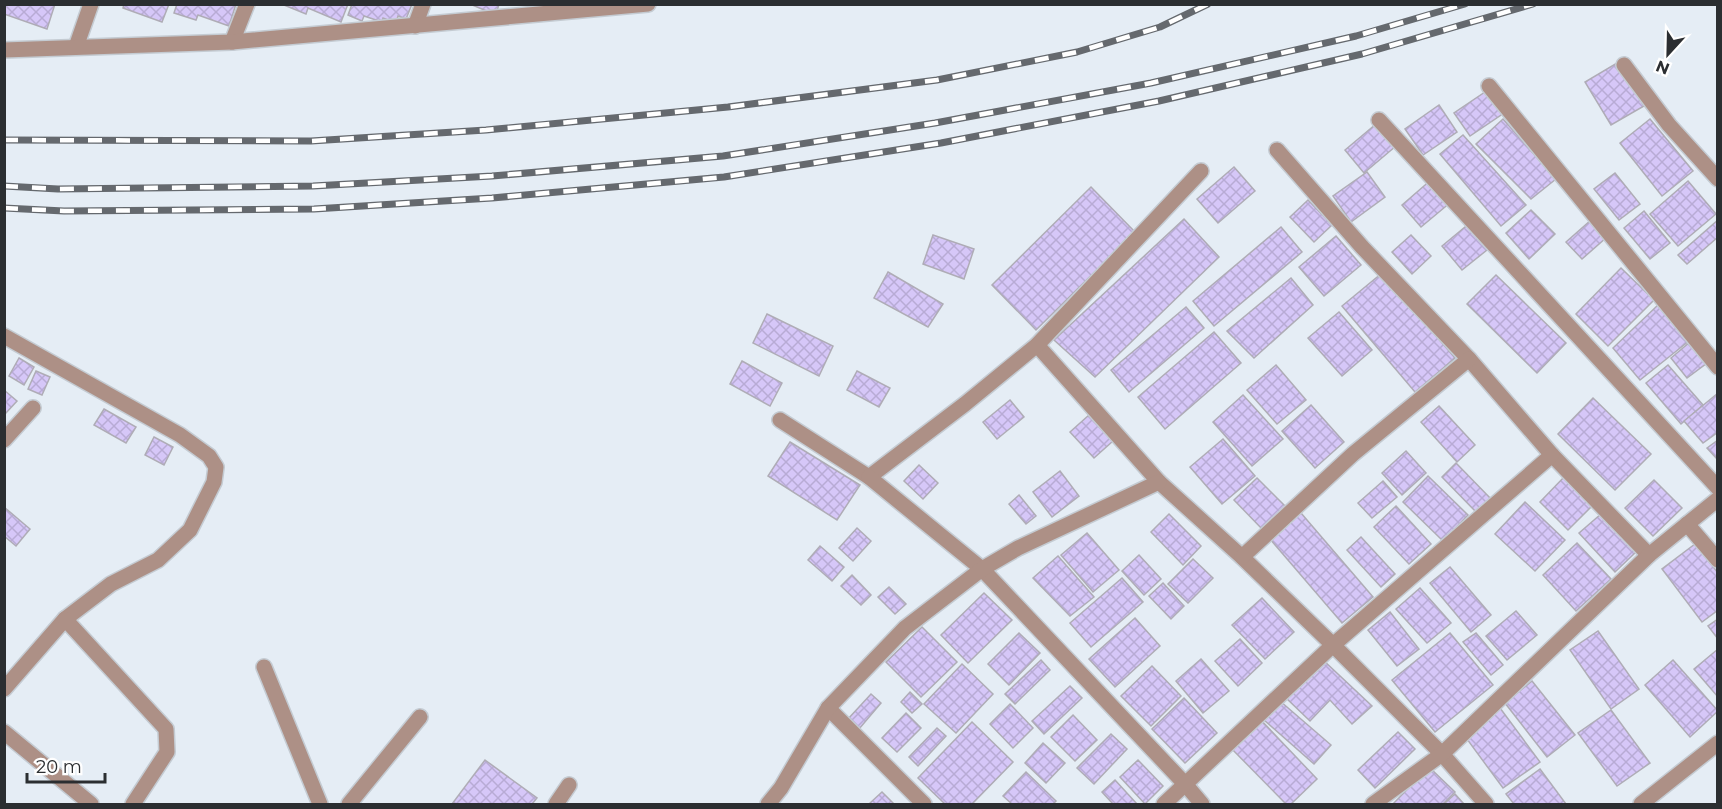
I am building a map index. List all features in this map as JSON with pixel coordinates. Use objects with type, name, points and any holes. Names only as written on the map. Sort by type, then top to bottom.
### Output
[{"type":"street","points":[[76,48],[90,4]]},
{"type":"street","points":[[232,42],[247,4]]},
{"type":"street","points":[[415,26],[423,4]]},
{"type":"street","points":[[4,50],[232,42],[648,4]]},
{"type":"street","points":[[1624,65],[1669,125],[1718,179]]},
{"type":"street","points":[[1489,86],[1718,367]]},
{"type":"street","points":[[1379,120],[1718,488]]},
{"type":"street","points":[[1277,150],[1362,247],[1469,359],[1552,455],[1649,555]]},
{"type":"street","points":[[869,477],[965,404],[1037,345],[1201,171]]},
{"type":"street","points":[[4,336],[180,435],[208,456],[216,467],[214,482],[190,530],[158,560],[111,584],[65,619],[4,689]]},
{"type":"street","points":[[1037,345],[1159,482],[1242,557],[1333,645],[1442,754],[1486,804]]},
{"type":"street","points":[[1242,557],[1353,454],[1469,359]]},
{"type":"street","points":[[4,440],[33,408]]},
{"type":"street","points":[[780,420],[869,477],[982,568],[1202,804]]},
{"type":"street","points":[[1164,804],[1333,645],[1552,455]]},
{"type":"street","points":[[768,804],[782,788],[828,708],[905,628],[982,568],[1018,548],[1159,482]]},
{"type":"street","points":[[1373,804],[1442,754],[1649,555],[1718,499]]},
{"type":"street","points":[[1687,524],[1718,560]]},
{"type":"street","points":[[65,619],[166,729],[167,752],[133,804]]},
{"type":"street","points":[[264,667],[320,804]]},
{"type":"street","points":[[828,708],[924,804]]},
{"type":"street","points":[[349,804],[420,717]]},
{"type":"street","points":[[4,732],[91,804]]},
{"type":"street","points":[[1641,804],[1718,742]]},
{"type":"street","points":[[556,804],[569,785]]},
{"type":"building","points":[[4,4],[55,4],[47,29],[4,14]]},
{"type":"building","points":[[124,4],[169,4],[162,22],[123,8]]},
{"type":"building","points":[[177,4],[236,4],[229,26],[198,15],[196,20],[174,13]]},
{"type":"building","points":[[348,4],[341,22],[308,8],[306,14],[284,5]]},
{"type":"building","points":[[352,4],[412,4],[406,19],[398,16],[396,23],[383,18],[382,22],[364,16],[362,21],[348,15]]},
{"type":"building","points":[[470,4],[499,4],[496,15]]},
{"type":"building","points":[[1617,63],[1644,106],[1611,125],[1585,82]]},
{"type":"building","points":[[1488,90],[1504,113],[1470,136],[1454,113]]},
{"type":"building","points":[[1439,105],[1457,132],[1423,155],[1405,129]]},
{"type":"building","points":[[1503,119],[1556,179],[1531,199],[1476,144]]},
{"type":"building","points":[[1650,119],[1693,171],[1662,196],[1620,143]]},
{"type":"building","points":[[1376,124],[1396,146],[1364,173],[1345,150]]},
{"type":"building","points":[[1463,135],[1526,205],[1501,226],[1440,154]]},
{"type":"building","points":[[1234,167],[1255,191],[1218,223],[1197,199]]},
{"type":"building","points":[[1367,172],[1385,197],[1351,222],[1333,196]]},
{"type":"building","points":[[1615,173],[1640,204],[1619,220],[1594,189]]},
{"type":"building","points":[[1432,179],[1451,202],[1421,227],[1402,205]]},
{"type":"building","points":[[1688,181],[1716,214],[1678,246],[1650,214]]},
{"type":"building","points":[[1091,187],[1135,232],[1036,330],[992,285]]},
{"type":"building","points":[[1308,200],[1332,225],[1314,242],[1290,217]]},
{"type":"building","points":[[1531,210],[1555,234],[1529,259],[1506,233]]},
{"type":"building","points":[[1644,211],[1670,243],[1650,259],[1624,228]]},
{"type":"building","points":[[1184,219],[1219,257],[1095,377],[1054,340]]},
{"type":"building","points":[[1591,220],[1607,237],[1582,259],[1566,242]]},
{"type":"building","points":[[1718,220],[1718,237],[1687,264],[1678,255]]},
{"type":"building","points":[[1471,222],[1492,246],[1462,270],[1442,246]]},
{"type":"building","points":[[1281,227],[1302,252],[1214,326],[1193,301]]},
{"type":"building","points":[[933,235],[974,249],[964,279],[923,264]]},
{"type":"building","points":[[1411,235],[1431,256],[1412,274],[1392,252]]},
{"type":"building","points":[[1336,236],[1361,265],[1324,296],[1299,267]]},
{"type":"building","points":[[1621,268],[1654,300],[1608,346],[1576,314]]},
{"type":"building","points":[[888,272],[943,304],[928,327],[874,298]]},
{"type":"building","points":[[1382,273],[1455,358],[1415,392],[1342,306]]},
{"type":"building","points":[[1496,275],[1566,343],[1537,373],[1467,304]]},
{"type":"building","points":[[1291,278],[1313,305],[1254,358],[1227,331]]},
{"type":"building","points":[[1659,304],[1689,341],[1640,380],[1613,348]]},
{"type":"building","points":[[1186,307],[1204,328],[1129,392],[1111,370]]},
{"type":"building","points":[[1339,312],[1372,350],[1342,376],[1308,338]]},
{"type":"building","points":[[767,314],[833,346],[819,376],[753,343]]},
{"type":"building","points":[[1214,332],[1241,363],[1165,429],[1138,397]]},
{"type":"building","points":[[1690,342],[1707,363],[1687,378],[1671,358]]},
{"type":"building","points":[[19,358],[34,367],[24,385],[9,376]]},
{"type":"building","points":[[742,361],[782,383],[770,406],[730,384]]},
{"type":"building","points":[[1276,365],[1306,400],[1277,424],[1247,390]]},
{"type":"building","points":[[1668,365],[1703,405],[1681,424],[1646,383]]},
{"type":"building","points":[[36,371],[50,377],[42,395],[28,389]]},
{"type":"building","points":[[857,371],[890,388],[879,407],[847,390]]},
{"type":"building","points":[[4,390],[17,401],[4,415]]},
{"type":"building","points":[[1718,393],[1718,432],[1703,443],[1684,421]]},
{"type":"building","points":[[1243,395],[1283,439],[1252,466],[1213,422]]},
{"type":"building","points":[[1593,398],[1651,454],[1615,490],[1558,434]]},
{"type":"building","points":[[1010,400],[1024,417],[997,439],[983,422]]},
{"type":"building","points":[[1311,405],[1344,442],[1315,468],[1282,431]]},
{"type":"building","points":[[1439,406],[1475,445],[1457,462],[1421,422]]},
{"type":"building","points":[[104,409],[136,427],[126,443],[94,425]]},
{"type":"building","points":[[1089,415],[1113,441],[1094,458],[1070,432]]},
{"type":"building","points":[[154,437],[173,447],[164,465],[145,455]]},
{"type":"building","points":[[1223,439],[1255,476],[1222,504],[1190,467]]},
{"type":"building","points":[[1718,440],[1718,460],[1707,448]]},
{"type":"building","points":[[790,442],[860,485],[837,520],[768,476]]},
{"type":"building","points":[[1406,451],[1426,473],[1402,495],[1382,473]]},
{"type":"building","points":[[1456,463],[1491,499],[1477,513],[1442,477]]},
{"type":"building","points":[[919,465],[938,483],[923,499],[904,481]]},
{"type":"building","points":[[1060,471],[1079,496],[1052,517],[1033,492]]},
{"type":"building","points":[[1428,476],[1468,515],[1443,541],[1403,502]]},
{"type":"building","points":[[1565,476],[1594,504],[1568,530],[1540,502]]},
{"type":"building","points":[[1257,478],[1288,509],[1264,531],[1234,500]]},
{"type":"building","points":[[1654,480],[1682,508],[1653,536],[1625,508]]},
{"type":"building","points":[[1383,481],[1397,497],[1372,518],[1358,503]]},
{"type":"building","points":[[1019,495],[1036,516],[1026,524],[1009,504]]},
{"type":"building","points":[[1525,502],[1565,540],[1535,571],[1495,534]]},
{"type":"building","points":[[1396,506],[1431,544],[1409,564],[1374,527]]},
{"type":"building","points":[[4,507],[30,529],[16,546],[4,536]]},
{"type":"building","points":[[1301,513],[1373,597],[1342,623],[1270,539]]},
{"type":"building","points":[[1169,514],[1201,546],[1183,565],[1151,532]]},
{"type":"building","points":[[1601,514],[1636,552],[1615,572],[1579,533]]},
{"type":"building","points":[[857,528],[871,541],[853,561],[839,548]]},
{"type":"building","points":[[1087,533],[1119,570],[1093,592],[1061,555]]},
{"type":"building","points":[[1361,537],[1395,574],[1381,587],[1347,550]]},
{"type":"building","points":[[1577,543],[1611,579],[1576,611],[1543,575]]},
{"type":"building","points":[[1695,544],[1718,573],[1718,610],[1702,622],[1662,569]]},
{"type":"building","points":[[820,546],[844,567],[832,581],[808,560]]},
{"type":"building","points":[[1139,555],[1161,579],[1144,595],[1122,571]]},
{"type":"building","points":[[1058,556],[1094,597],[1070,616],[1033,578]]},
{"type":"building","points":[[1193,559],[1213,578],[1188,603],[1168,584]]},
{"type":"building","points":[[1450,567],[1491,615],[1471,632],[1430,583]]},
{"type":"building","points":[[852,575],[871,595],[861,605],[841,586]]},
{"type":"building","points":[[1122,578],[1143,602],[1091,647],[1070,623]]},
{"type":"building","points":[[1163,583],[1184,606],[1171,619],[1149,596]]},
{"type":"building","points":[[889,587],[906,604],[895,614],[878,597]]},
{"type":"building","points":[[1420,588],[1451,623],[1427,643],[1396,609]]},
{"type":"building","points":[[984,593],[1012,620],[968,663],[941,635]]},
{"type":"building","points":[[1262,598],[1294,632],[1265,659],[1232,625]]},
{"type":"building","points":[[1516,611],[1537,635],[1507,660],[1486,636]]},
{"type":"building","points":[[1390,612],[1419,649],[1397,666],[1368,630]]},
{"type":"building","points":[[1135,618],[1160,646],[1115,687],[1089,659]]},
{"type":"building","points":[[1718,619],[1718,639],[1708,626]]},
{"type":"building","points":[[922,627],[957,662],[921,697],[886,662]]},
{"type":"building","points":[[1598,631],[1639,689],[1611,709],[1570,650]]},
{"type":"building","points":[[1019,633],[1040,653],[1009,685],[988,664]]},
{"type":"building","points":[[1450,633],[1493,685],[1435,732],[1392,680]]},
{"type":"building","points":[[1476,633],[1503,665],[1491,675],[1463,642]]},
{"type":"building","points":[[1240,639],[1262,663],[1238,686],[1215,661]]},
{"type":"building","points":[[1718,649],[1718,697],[1694,669]]},
{"type":"building","points":[[1201,659],[1229,691],[1203,713],[1176,681]]},
{"type":"building","points":[[1322,659],[1372,706],[1352,724],[1330,700],[1310,721],[1286,698]]},
{"type":"building","points":[[1041,660],[1050,670],[1015,704],[1005,694]]},
{"type":"building","points":[[1673,660],[1718,711],[1690,737],[1645,685]]},
{"type":"building","points":[[962,664],[993,694],[956,733],[924,704]]},
{"type":"building","points":[[1152,666],[1181,696],[1151,726],[1121,696]]},
{"type":"building","points":[[1532,681],[1575,735],[1547,757],[1505,703]]},
{"type":"building","points":[[1070,686],[1082,698],[1044,734],[1032,721]]},
{"type":"building","points":[[910,692],[922,704],[912,713],[901,702]]},
{"type":"building","points":[[871,694],[881,703],[859,729],[848,719]]},
{"type":"building","points":[[1184,698],[1217,733],[1185,763],[1152,729]]},
{"type":"building","points":[[1280,701],[1331,745],[1314,764],[1264,720]]},
{"type":"building","points":[[1010,704],[1033,728],[1013,748],[990,724]]},
{"type":"building","points":[[1500,708],[1540,762],[1503,788],[1464,735]]},
{"type":"building","points":[[1611,710],[1650,763],[1617,786],[1578,733]]},
{"type":"building","points":[[906,713],[921,728],[897,752],[882,738]]},
{"type":"building","points":[[1073,715],[1097,740],[1075,761],[1051,737]]},
{"type":"building","points":[[1258,717],[1317,779],[1291,804],[1286,804],[1229,746]]},
{"type":"building","points":[[972,722],[1013,762],[972,804],[945,804],[918,778]]},
{"type":"building","points":[[937,728],[946,736],[918,766],[909,757]]},
{"type":"building","points":[[1398,732],[1415,749],[1375,788],[1358,770]]},
{"type":"building","points":[[1111,734],[1127,749],[1094,784],[1077,768]]},
{"type":"building","points":[[1043,743],[1065,763],[1046,783],[1025,763]]},
{"type":"building","points":[[485,760],[537,798],[532,804],[452,804]]},
{"type":"building","points":[[1138,760],[1163,786],[1145,804],[1120,777]]},
{"type":"building","points":[[1429,767],[1455,792],[1443,804],[1393,804]]},
{"type":"building","points":[[1540,769],[1566,804],[1514,804],[1506,794]]},
{"type":"building","points":[[1026,772],[1056,801],[1053,804],[1012,804],[1003,796]]},
{"type":"building","points":[[1115,780],[1137,804],[1113,804],[1102,792]]},
{"type":"building","points":[[882,792],[894,804],[869,804]]},
{"type":"building","points":[[1455,794],[1464,804],[1444,804]]},
{"type":"railway","points":[[4,140],[311,141],[486,130],[728,107],[937,80],[1077,52],[1160,27],[1208,4]]},
{"type":"railway","points":[[4,186],[58,189],[313,186],[492,176],[723,156],[935,123],[1151,83],[1356,36],[1465,4]]},
{"type":"railway","points":[[4,208],[64,211],[314,209],[492,198],[724,177],[941,143],[1159,101],[1362,54],[1533,4]]}]
